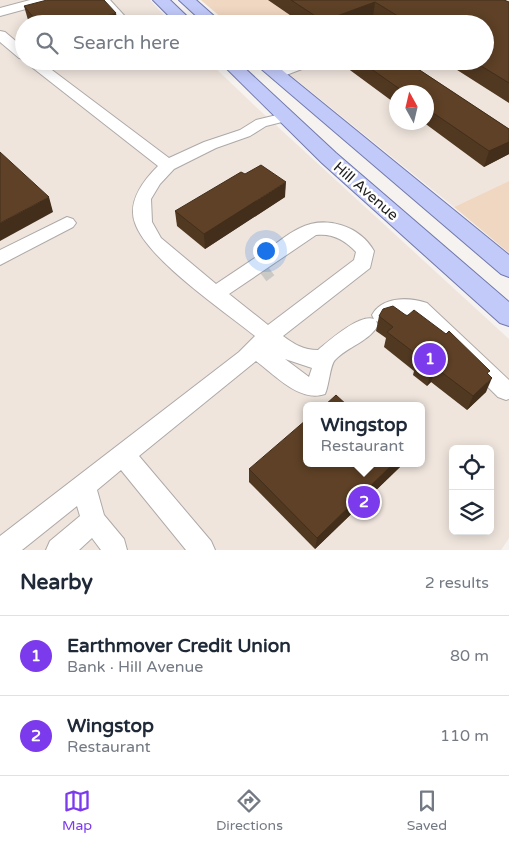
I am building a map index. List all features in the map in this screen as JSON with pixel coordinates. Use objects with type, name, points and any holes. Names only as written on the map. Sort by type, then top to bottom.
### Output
[{"type":"main road","points":[[162,0],[178,15]]},
{"type":"main road","points":[[187,0],[204,15]]},
{"type":"main road","name":"Hill Avenue","points":[[235,70],[285,117],[509,316]]},
{"type":"main road","name":"Hill Avenue","points":[[271,70],[509,268]]},
{"type":"main road","points":[[285,117],[294,118],[354,139]]},
{"type":"lane","points":[[0,12],[44,0]]},
{"type":"lane","points":[[103,0],[117,15]]},
{"type":"lane","points":[[0,35],[15,48]]},
{"type":"lane","points":[[43,70],[168,164]]},
{"type":"lane","points":[[276,74],[286,70]]},
{"type":"lane","points":[[285,117],[261,123],[245,133],[168,164],[154,181],[143,199],[143,222],[154,242],[219,298],[304,385],[317,388],[322,368],[322,359]]},
{"type":"lane","points":[[245,133],[285,129],[302,132]]},
{"type":"lane","points":[[0,258],[67,223]]},
{"type":"lane","points":[[2,550],[124,456],[262,342],[363,263],[365,251],[348,234],[335,229],[314,228],[306,232],[219,298]]},
{"type":"lane","points":[[219,298],[265,271],[308,240],[324,234],[336,236],[353,250],[354,259],[345,277]]},
{"type":"lane","points":[[262,342],[308,359],[322,359],[338,345],[396,306],[420,308],[506,391]]},
{"type":"lane","points":[[124,456],[202,550]]},
{"type":"lane","points":[[84,487],[94,521],[115,548]]},
{"type":"lane","points":[[59,550],[94,521]]},
{"type":"shaded area","points":[[0,0],[150,0],[164,15],[15,15],[15,70],[217,70],[509,339],[509,538],[501,550],[0,550]]},
{"type":"shaded area","points":[[201,0],[509,0],[509,181],[454,207],[284,70],[494,70],[494,15],[218,15]]},
{"type":"shaded area","points":[[201,0],[432,0],[396,15],[218,15]]},
{"type":"shaded area","points":[[509,181],[509,253],[454,207]]},
{"type":"building","points":[[47,0],[104,0],[116,13],[109,15],[32,15],[24,6]]},
{"type":"building","points":[[291,0],[504,0],[509,2],[509,83],[488,70],[494,70],[494,15],[396,15],[375,2],[339,15],[314,15]]},
{"type":"building","points":[[373,70],[420,70],[509,129],[509,142],[489,151],[434,113],[434,85],[394,85]]},
{"type":"building","points":[[0,152],[49,197],[0,223]]},
{"type":"building","points":[[261,165],[286,182],[204,234],[175,211],[241,172],[245,174]]},
{"type":"building","points":[[393,306],[407,316],[414,310],[446,334],[449,331],[490,371],[487,373],[492,378],[473,396],[436,368],[431,372],[417,361],[421,358],[387,332],[393,327],[379,316],[383,309]]},
{"type":"building","points":[[336,395],[344,402],[328,402]]},
{"type":"building","points":[[303,423],[303,467],[390,467],[317,538],[249,469]]},
{"type":"tunnel","points":[[261,274],[269,268]]},
{"type":"place","name":"Earthmover Credit Union","points":[[430,359]]},
{"type":"place","name":"Wingstop","points":[[364,502]]}]
